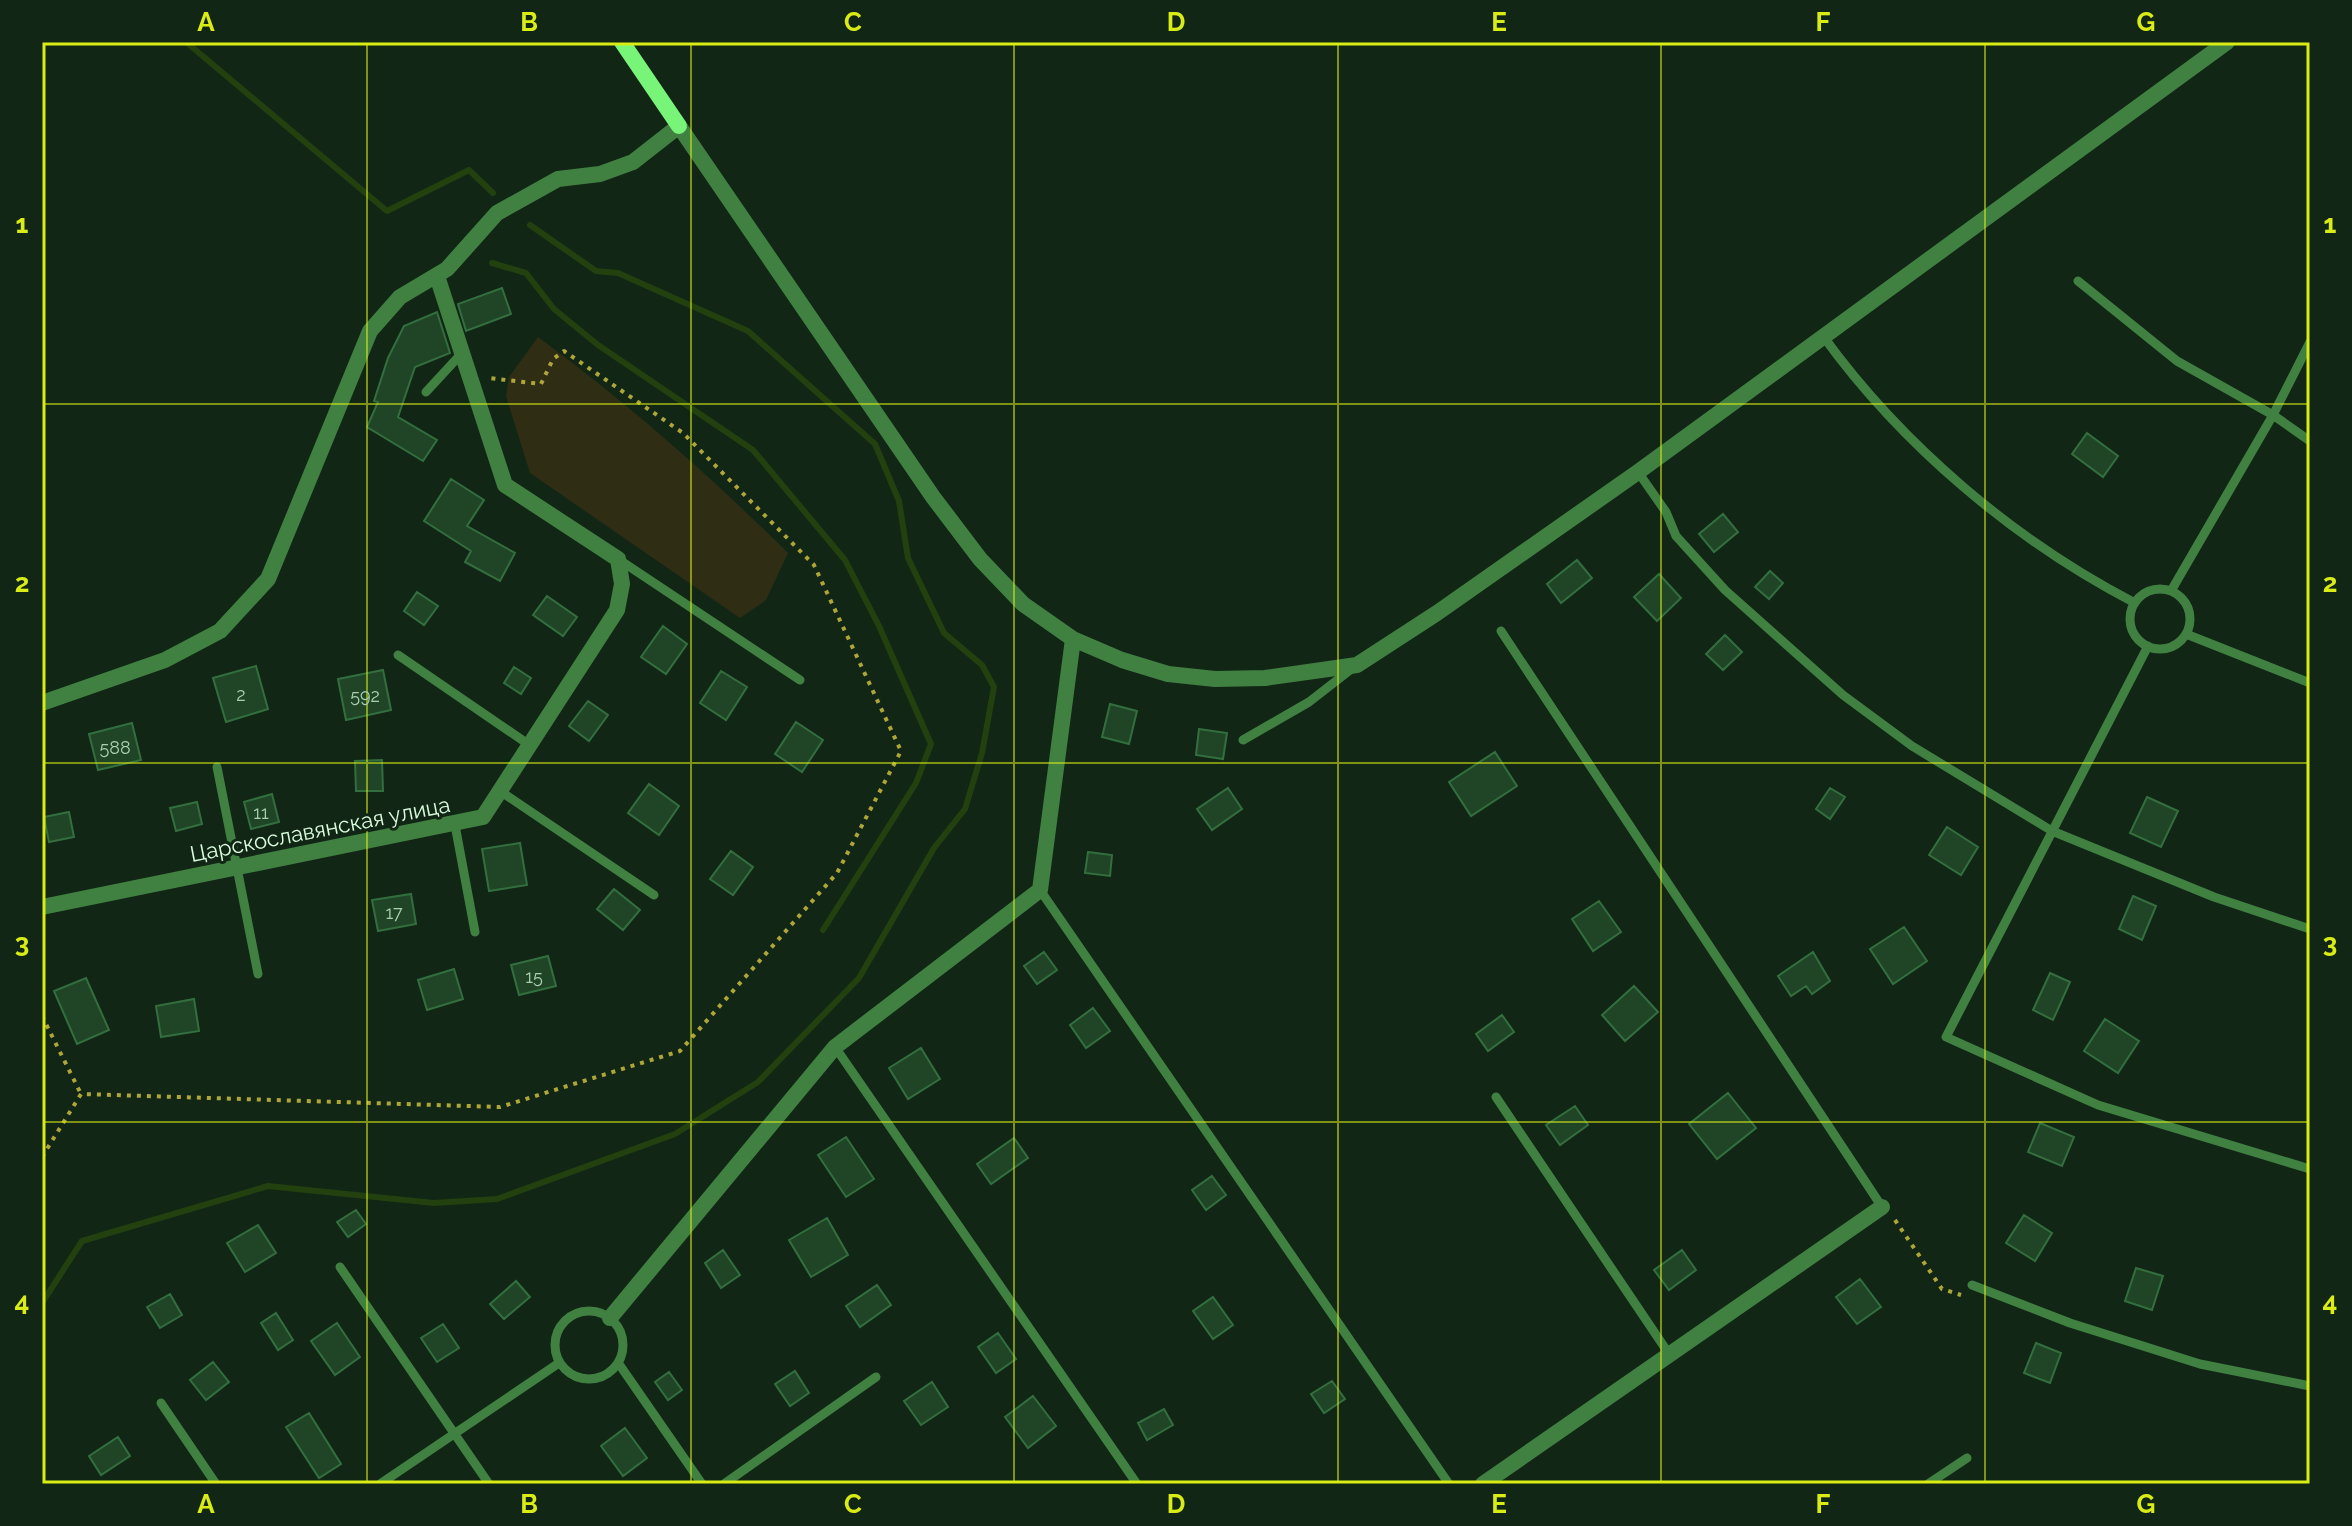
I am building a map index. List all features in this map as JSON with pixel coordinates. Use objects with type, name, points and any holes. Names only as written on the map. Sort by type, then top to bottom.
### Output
[{"type":"street","points":[[622,42],[933,497],[980,559],[1023,604],[1073,639],[1168,674],[1215,679],[1265,678],[1357,665],[1638,472],[2227,42]]},
{"type":"street","points":[[42,703],[165,660],[220,631],[268,579],[370,331],[400,297],[437,276],[497,213],[558,179],[600,174],[633,162],[679,126]]},
{"type":"street","points":[[437,276],[505,485],[618,559]]},
{"type":"street","name":"Царскославянская улица","points":[[42,907],[483,817],[617,610],[622,584],[618,559]]},
{"type":"street","points":[[610,1318],[835,1047],[1040,890],[1073,639]]},
{"type":"street","points":[[1483,1484],[1882,1207]]},
{"type":"lane","points":[[2078,281],[2177,361],[2273,415],[2310,441]]},
{"type":"lane","points":[[1823,336],[1909,436],[1982,502],[2092,581],[2135,603]]},
{"type":"lane","points":[[2171,591],[2273,415],[2310,342]]},
{"type":"lane","points":[[426,392],[462,353]]},
{"type":"lane","points":[[1638,472],[1666,512],[1676,536],[1725,590],[1843,695],[1912,746],[2052,831],[2214,897],[2310,929]]},
{"type":"lane","points":[[618,559],[800,680]]},
{"type":"lane","points":[[2171,591],[2188,609],[2186,634],[2169,648],[2148,646],[2131,627],[2135,603],[2147,592],[2171,591]]},
{"type":"lane","points":[[1501,631],[1882,1207]]},
{"type":"lane","points":[[2186,634],[2310,683]]},
{"type":"lane","points":[[2148,646],[1946,1037],[2098,1105],[2310,1169]]},
{"type":"lane","points":[[398,655],[528,744]]},
{"type":"lane","points":[[1243,740],[1309,702],[1357,665]]},
{"type":"lane","points":[[217,767],[258,974]]},
{"type":"lane","points":[[500,791],[654,895]]},
{"type":"lane","points":[[455,825],[475,932]]},
{"type":"lane","points":[[1040,890],[1449,1484]]},
{"type":"lane","points":[[835,1047],[1137,1484]]},
{"type":"lane","points":[[1496,1097],[1669,1354]]},
{"type":"lane","points":[[340,1267],[489,1484]]},
{"type":"lane","points":[[1972,1285],[2070,1323],[2200,1364],[2310,1386]]},
{"type":"lane","points":[[594,1311],[610,1318],[620,1330],[624,1347],[619,1364],[606,1376],[589,1381],[572,1376],[559,1363],[554,1348],[557,1333],[565,1320],[579,1312],[594,1311]]},
{"type":"lane","points":[[380,1484],[559,1363]]},
{"type":"lane","points":[[619,1364],[702,1484]]},
{"type":"lane","points":[[724,1484],[876,1377]]},
{"type":"lane","points":[[161,1403],[216,1484]]},
{"type":"lane","points":[[1928,1484],[1967,1458]]},
{"type":"path","points":[[42,1016],[81,1094]]},
{"type":"path","points":[[1882,1207],[1900,1224],[1942,1289],[1963,1295],[1972,1285]]},
{"type":"shaded area","points":[[538,337],[667,440],[788,553],[766,600],[740,618],[530,473],[506,396],[509,377]]},
{"type":"building","points":[[502,288],[511,314],[466,331],[458,304]]},
{"type":"building","points":[[437,312],[450,353],[415,367],[398,417],[437,440],[423,461],[367,427],[378,402],[374,401],[388,358],[404,326]]},
{"type":"building","points":[[2087,433],[2118,456],[2103,477],[2072,454]]},
{"type":"building","points":[[451,479],[484,500],[467,526],[515,553],[500,581],[465,562],[471,551],[424,521]]},
{"type":"building","points":[[1723,514],[1738,532],[1714,552],[1699,534]]},
{"type":"building","points":[[1577,560],[1592,578],[1561,603],[1547,584]]},
{"type":"building","points":[[1770,571],[1783,583],[1769,599],[1755,587]]},
{"type":"building","points":[[1659,574],[1681,598],[1657,621],[1634,597]]},
{"type":"building","points":[[417,592],[438,606],[424,625],[404,611]]},
{"type":"building","points":[[547,596],[577,617],[563,636],[533,615]]},
{"type":"building","points":[[663,626],[687,644],[666,674],[641,657]]},
{"type":"building","points":[[1725,635],[1742,652],[1723,670],[1706,654]]},
{"type":"building","points":[[256,666],[268,709],[226,722],[213,678]]},
{"type":"building","points":[[514,667],[531,678],[521,694],[504,683]]},
{"type":"building","points":[[383,670],[391,710],[346,720],[338,679]]},
{"type":"building","points":[[721,671],[747,687],[726,720],[700,703]]},
{"type":"building","points":[[588,701],[608,715],[589,741],[569,726]]},
{"type":"building","points":[[1110,704],[1137,711],[1129,744],[1102,737]]},
{"type":"building","points":[[796,722],[823,740],[802,772],[775,754]]},
{"type":"building","points":[[132,723],[141,760],[98,770],[89,734]]},
{"type":"building","points":[[1199,729],[1227,733],[1223,759],[1196,755]]},
{"type":"building","points":[[1495,752],[1517,786],[1471,816],[1449,782]]},
{"type":"building","points":[[382,760],[383,791],[356,791],[355,761]]},
{"type":"building","points":[[649,784],[679,806],[659,835],[628,813]]},
{"type":"building","points":[[1228,788],[1242,809],[1212,830],[1197,809]]},
{"type":"building","points":[[1830,788],[1845,797],[1830,819],[1816,809]]},
{"type":"building","points":[[272,794],[279,822],[251,829],[244,802]]},
{"type":"building","points":[[2147,797],[2178,811],[2161,847],[2130,833]]},
{"type":"building","points":[[197,802],[202,824],[176,831],[170,808]]},
{"type":"building","points":[[69,812],[74,837],[49,842],[44,817]]},
{"type":"building","points":[[1947,827],[1978,847],[1961,875],[1929,855]]},
{"type":"building","points":[[520,843],[527,885],[489,891],[482,849]]},
{"type":"building","points":[[731,851],[753,867],[733,895],[710,879]]},
{"type":"building","points":[[1088,852],[1112,855],[1110,876],[1085,873]]},
{"type":"building","points":[[614,889],[640,910],[623,930],[597,909]]},
{"type":"building","points":[[411,894],[416,924],[378,931],[372,900]]},
{"type":"building","points":[[2133,896],[2156,906],[2142,940],[2119,929]]},
{"type":"building","points":[[1599,901],[1621,932],[1593,951],[1572,919]]},
{"type":"building","points":[[1904,927],[1927,961],[1893,984],[1870,949]]},
{"type":"building","points":[[1044,952],[1057,970],[1037,984],[1024,966]]},
{"type":"building","points":[[1813,952],[1830,981],[1812,994],[1806,986],[1791,996],[1778,976]]},
{"type":"building","points":[[548,956],[556,986],[519,995],[511,965]]},
{"type":"building","points":[[454,969],[463,999],[427,1010],[418,980]]},
{"type":"building","points":[[2050,973],[2070,982],[2053,1020],[2033,1010]]},
{"type":"building","points":[[86,978],[109,1030],[77,1044],[54,991]]},
{"type":"building","points":[[1634,986],[1658,1012],[1625,1041],[1602,1015]]},
{"type":"building","points":[[194,999],[199,1031],[161,1037],[156,1006]]},
{"type":"building","points":[[1093,1008],[1110,1031],[1086,1048],[1070,1025]]},
{"type":"building","points":[[1502,1015],[1514,1032],[1488,1051],[1476,1034]]},
{"type":"building","points":[[2105,1019],[2139,1041],[2118,1073],[2084,1051]]},
{"type":"building","points":[[921,1048],[940,1079],[908,1099],[889,1068]]},
{"type":"building","points":[[1728,1093],[1756,1128],[1717,1159],[1689,1124]]},
{"type":"building","points":[[1575,1106],[1588,1125],[1560,1145],[1546,1125]]},
{"type":"building","points":[[2040,1123],[2074,1137],[2062,1166],[2028,1152]]},
{"type":"building","points":[[846,1137],[874,1179],[846,1197],[818,1155]]},
{"type":"building","points":[[1014,1138],[1028,1158],[991,1184],[977,1164]]},
{"type":"building","points":[[1212,1176],[1226,1195],[1206,1210],[1192,1190]]},
{"type":"building","points":[[356,1210],[366,1224],[348,1237],[337,1222]]},
{"type":"building","points":[[2024,1215],[2052,1233],[2035,1261],[2006,1243]]},
{"type":"building","points":[[827,1218],[848,1255],[811,1277],[789,1240]]},
{"type":"building","points":[[258,1225],[276,1253],[245,1272],[227,1243]]},
{"type":"building","points":[[723,1250],[740,1275],[721,1288],[705,1263]]},
{"type":"building","points":[[1682,1250],[1696,1270],[1669,1290],[1654,1270]]},
{"type":"building","points":[[2136,1268],[2163,1276],[2152,1310],[2125,1301]]},
{"type":"building","points":[[1860,1279],[1881,1307],[1857,1324],[1836,1297]]},
{"type":"building","points":[[516,1281],[530,1297],[504,1319],[490,1304]]},
{"type":"building","points":[[877,1285],[891,1305],[860,1327],[846,1306]]},
{"type":"building","points":[[170,1294],[182,1315],[160,1328],[147,1307]]},
{"type":"building","points":[[1213,1297],[1233,1325],[1213,1339],[1193,1311]]},
{"type":"building","points":[[276,1313],[293,1340],[278,1350],[261,1323]]},
{"type":"building","points":[[337,1323],[360,1357],[335,1375],[311,1341]]},
{"type":"building","points":[[443,1324],[459,1348],[437,1362],[421,1338]]},
{"type":"building","points":[[998,1333],[1016,1359],[996,1373],[978,1347]]},
{"type":"building","points":[[2036,1343],[2061,1353],[2050,1383],[2024,1373]]},
{"type":"building","points":[[213,1362],[229,1382],[206,1400],[190,1380]]},
{"type":"building","points":[[795,1371],[809,1393],[790,1406],[775,1384]]},
{"type":"building","points":[[669,1372],[682,1390],[668,1400],[655,1382]]},
{"type":"building","points":[[1332,1381],[1345,1399],[1324,1413],[1311,1394]]},
{"type":"building","points":[[932,1382],[948,1407],[921,1425],[904,1401]]},
{"type":"building","points":[[1033,1396],[1056,1426],[1028,1448],[1005,1417]]},
{"type":"building","points":[[1164,1409],[1173,1425],[1147,1440],[1138,1423]]},
{"type":"building","points":[[309,1413],[341,1464],[319,1478],[286,1427]]},
{"type":"building","points":[[625,1428],[647,1458],[623,1476],[601,1446]]},
{"type":"building","points":[[118,1437],[130,1456],[101,1475],[89,1456]]},
{"type":"waterway","points":[[186,42],[387,211],[469,170],[493,193]]},
{"type":"waterway","points":[[42,1303],[82,1241],[268,1186],[434,1203],[497,1199],[675,1134],[758,1082],[859,978],[934,848],[965,809],[982,753],[994,687],[982,665],[944,633],[908,558],[899,501],[875,444],[748,331],[618,273],[596,271],[530,225]]},
{"type":"waterway","points":[[492,263],[526,273],[554,309],[598,345],[753,450],[845,560],[879,626],[931,744],[916,783],[823,930]]}]
